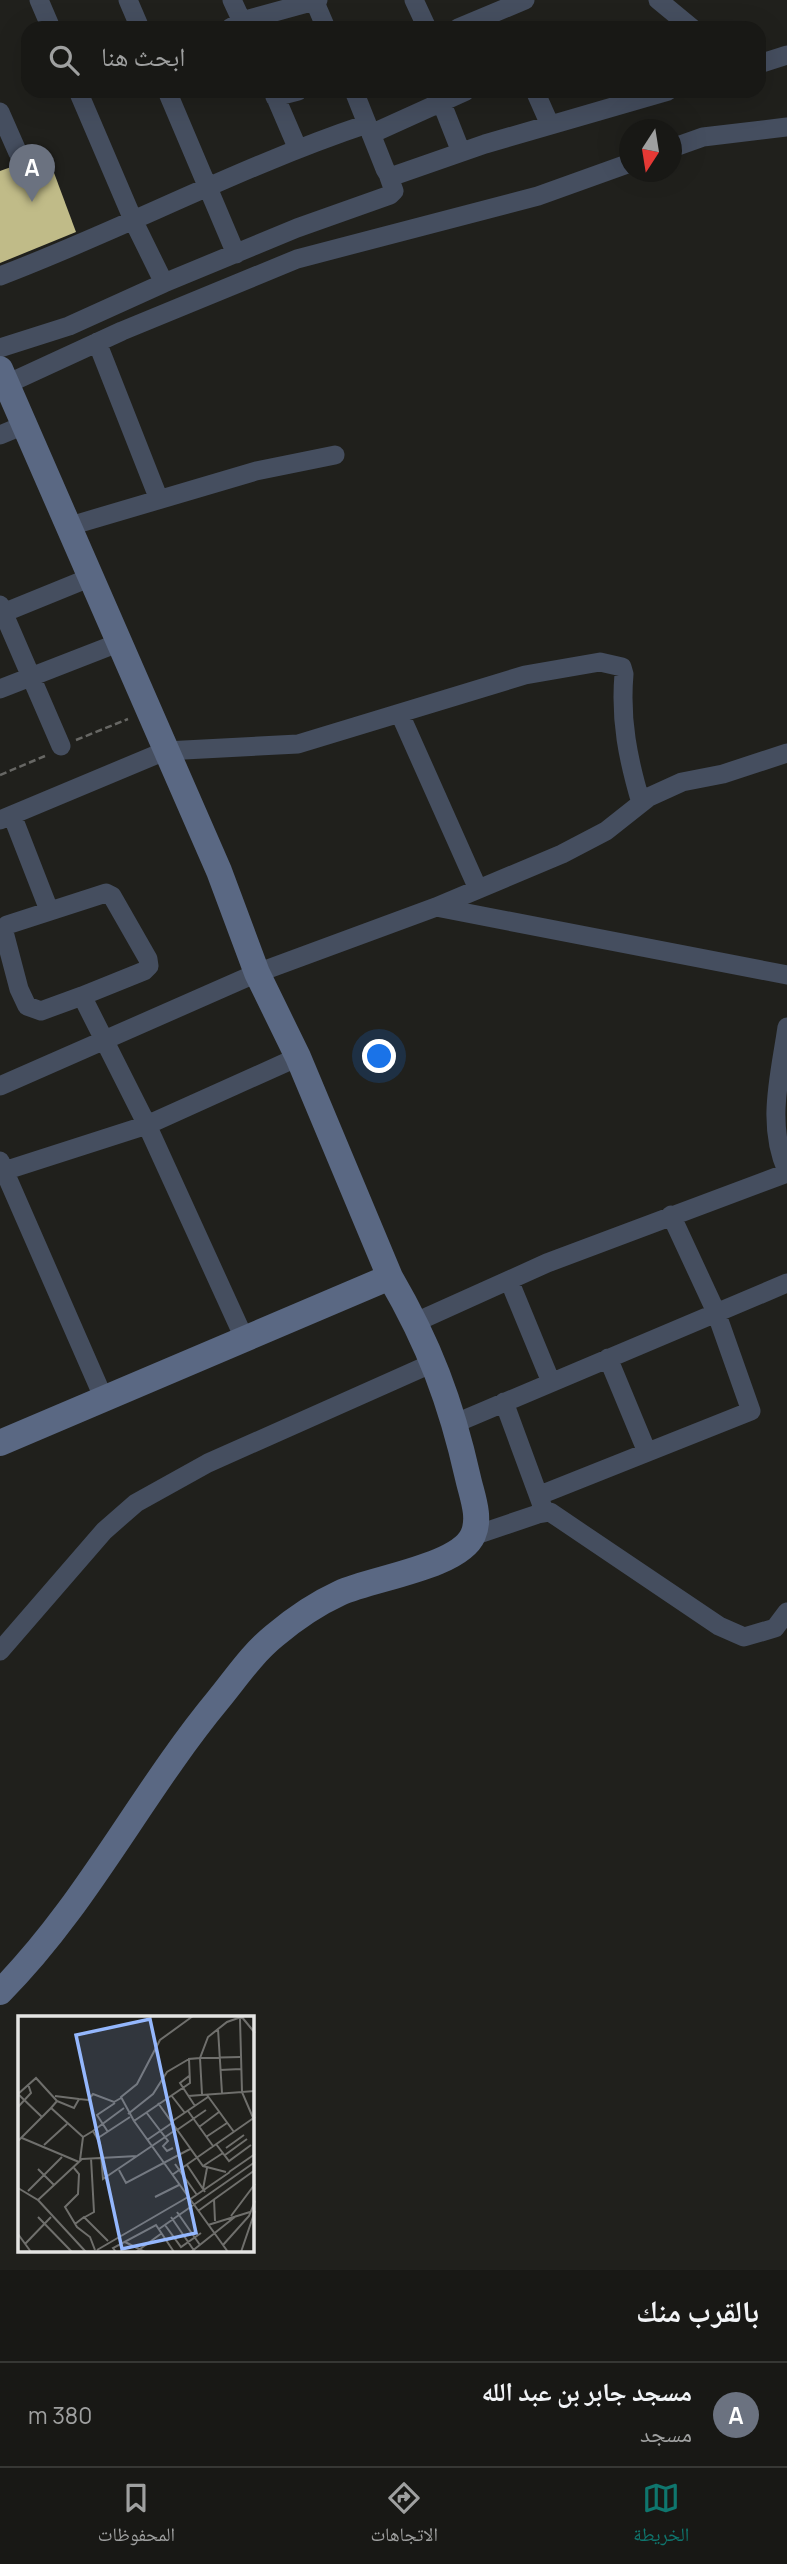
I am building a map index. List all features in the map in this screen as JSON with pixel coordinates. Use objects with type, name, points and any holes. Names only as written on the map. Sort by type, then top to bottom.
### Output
[{"type":"street","points":[[39,0],[48,21]]},
{"type":"street","points":[[128,0],[137,21]]},
{"type":"street","points":[[232,0],[238,21]]},
{"type":"street","points":[[414,0],[424,21]]},
{"type":"street","points":[[503,20],[525,0]]},
{"type":"street","points":[[659,0],[684,21]]},
{"type":"street","points":[[254,21],[316,1],[323,21]]},
{"type":"street","points":[[766,62],[787,55]]},
{"type":"street","points":[[81,98],[134,222],[164,283]]},
{"type":"street","points":[[170,98],[236,254]]},
{"type":"street","points":[[276,98],[297,147]]},
{"type":"street","points":[[0,348],[69,326],[297,228],[390,195],[394,191],[357,98]]},
{"type":"street","points":[[0,276],[134,222],[297,147],[369,129],[435,98]]},
{"type":"street","points":[[440,98],[461,152]]},
{"type":"street","points":[[538,98],[550,125]]},
{"type":"street","points":[[387,174],[396,175],[461,152],[644,98]]},
{"type":"street","points":[[0,112],[18,153]]},
{"type":"street","points":[[682,144],[703,137],[787,127]]},
{"type":"street","points":[[473,1536],[476,1514],[456,1423],[435,1362],[390,1277],[298,1057],[257,974],[219,871],[3,376],[97,342],[297,259],[538,196],[619,167]]},
{"type":"street","points":[[97,342],[158,497]]},
{"type":"street","points":[[0,435],[24,425]]},
{"type":"street","points":[[70,526],[158,497],[202,489],[256,471],[335,455]]},
{"type":"street","points":[[61,746],[2,614],[89,578]]},
{"type":"street","points":[[0,689],[29,675],[118,643]]},
{"type":"street","points":[[49,910],[6,818],[165,751],[298,744],[525,676],[600,662],[622,667],[622,725],[628,762],[641,803]]},
{"type":"street","points":[[400,714],[478,890]]},
{"type":"street","points":[[0,1086],[257,974],[436,907],[573,848],[606,831],[641,803],[682,782],[723,774],[787,753]]},
{"type":"street","points":[[100,894],[113,896],[148,959],[149,966],[144,971],[41,1011],[27,1006],[19,989],[4,932],[7,925],[49,910],[100,894]]},
{"type":"street","points":[[436,907],[787,975]]},
{"type":"street","points":[[82,996],[147,1125],[245,1340]]},
{"type":"street","points":[[416,1322],[785,1164],[776,1137],[776,1095],[787,1027]]},
{"type":"street","points":[[104,1399],[4,1175],[147,1125],[298,1057]]},
{"type":"street","points":[[0,1992],[56,1928],[193,1730],[250,1659],[272,1637],[304,1613],[342,1592],[457,1554],[473,1536],[647,1452],[751,1411],[716,1312],[671,1215]]},
{"type":"street","points":[[0,1443],[390,1277]]},
{"type":"street","points":[[509,1280],[551,1382]]},
{"type":"street","points":[[456,1423],[787,1283]]},
{"type":"street","points":[[608,1358],[647,1452]]},
{"type":"street","points":[[0,1651],[104,1531],[136,1503],[208,1463],[435,1362]]},
{"type":"street","points":[[504,1402],[542,1503],[719,1626],[744,1637],[775,1628],[787,1612]]},
{"type":"building","points":[[47,154],[76,232],[0,263],[0,171]]},
{"type":"place","name":"مسجد جابر بن عبد الله","points":[[32,202]]}]
